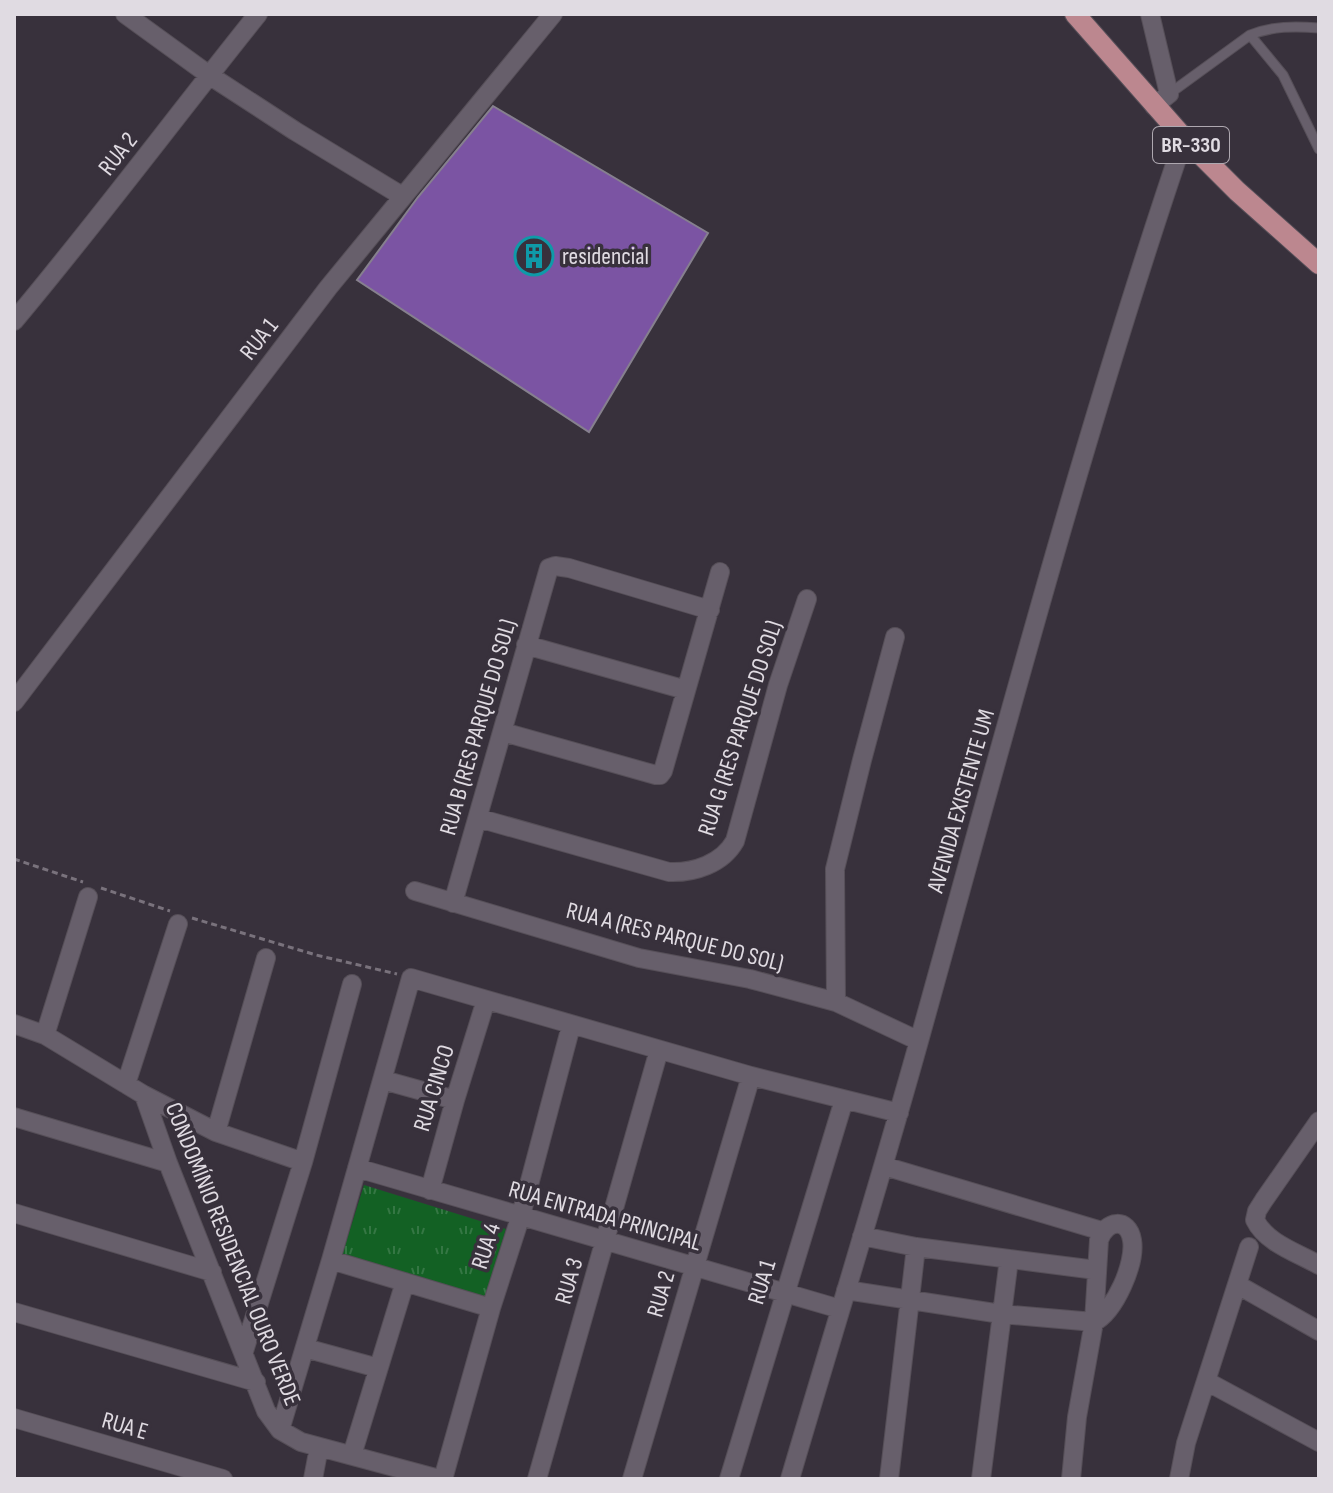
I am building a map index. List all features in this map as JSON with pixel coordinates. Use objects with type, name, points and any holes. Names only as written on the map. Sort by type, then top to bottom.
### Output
[{"type":"main road","name":"BR-330","points":[[1075,14],[1162,100],[1184,138],[1237,191],[1319,264]]},
{"type":"street","points":[[125,14],[209,75],[402,196]]},
{"type":"street","name":"RUA 2","points":[[14,321],[130,179],[258,14]]},
{"type":"street","name":"RUA 1","points":[[14,702],[328,288],[553,14]]},
{"type":"street","points":[[1150,14],[1162,100]]},
{"type":"street","name":"AVENIDA EXISTENTE UM","points":[[790,1479],[884,1166],[1060,540],[1144,255],[1184,138]]},
{"type":"street","name":"RUA B (RES PARQUE DO SOL)","points":[[453,903],[526,645],[552,566],[569,568],[710,610]]},
{"type":"street","points":[[503,732],[660,775],[720,572]]},
{"type":"street","name":"RUA G (RES PARQUE DO SOL)","points":[[478,818],[669,872],[693,870],[722,857],[735,841],[778,685],[807,599]]},
{"type":"street","points":[[836,1002],[835,869],[895,637]]},
{"type":"street","points":[[526,645],[686,690]]},
{"type":"street","name":"RUA A (RES PARQUE DO SOL)","points":[[415,891],[639,958],[750,979],[836,1002],[919,1041]]},
{"type":"street","points":[[45,1035],[88,897]]},
{"type":"street","points":[[126,1084],[177,916]]},
{"type":"street","points":[[216,1132],[266,958]]},
{"type":"street","points":[[441,1479],[301,1442],[280,1430],[411,978],[751,1076],[899,1113]]},
{"type":"street","points":[[244,1351],[303,1162],[352,984]]},
{"type":"street","name":"RUA CINCO","points":[[430,1190],[486,1000]]},
{"type":"street","points":[[14,1024],[45,1035],[144,1095],[216,1132],[303,1162]]},
{"type":"street","name":"RUA 4","points":[[441,1479],[521,1215],[571,1026]]},
{"type":"street","name":"RUA 3","points":[[537,1479],[659,1050]]},
{"type":"street","name":"RUA 2","points":[[632,1479],[751,1076]]},
{"type":"street","points":[[383,1080],[455,1100]]},
{"type":"street","name":"CONDOMÍNIO RESIDENCIAL OURO VERDE","points":[[144,1095],[266,1411],[280,1430]]},
{"type":"street","name":"RUA 1","points":[[729,1479],[844,1100]]},
{"type":"street","points":[[14,1117],[168,1163]]},
{"type":"street","points":[[1319,1121],[1264,1200],[1255,1220],[1266,1236],[1319,1265]]},
{"type":"street","points":[[884,1166],[1102,1231]]},
{"type":"street","name":"RUA ENTRADA PRINCIPAL","points":[[357,1168],[840,1309]]},
{"type":"street","points":[[14,1213],[212,1272]]},
{"type":"street","points":[[846,1290],[1001,1314],[1094,1322],[1111,1308],[1128,1271],[1132,1242],[1129,1231],[1122,1225],[1114,1223],[1106,1227],[1099,1240],[1094,1322],[1077,1417],[1071,1479]]},
{"type":"street","points":[[862,1236],[916,1247],[1096,1270]]},
{"type":"street","points":[[889,1479],[916,1247]]},
{"type":"street","points":[[1179,1479],[1186,1443],[1249,1247]]},
{"type":"street","points":[[981,1479],[1009,1259]]},
{"type":"street","points":[[331,1260],[491,1308]]},
{"type":"street","points":[[352,1455],[405,1282]]},
{"type":"street","points":[[1238,1285],[1319,1331]]},
{"type":"street","points":[[14,1312],[256,1382]]},
{"type":"street","points":[[305,1348],[378,1368]]},
{"type":"street","points":[[1206,1381],[1319,1442]]},
{"type":"street","name":"RUA E","points":[[14,1418],[223,1479]]},
{"type":"street","points":[[313,1479],[319,1447]]},
{"type":"lane","points":[[1162,100],[1250,35],[1293,26],[1319,28]]},
{"type":"lane","points":[[1250,35],[1283,75],[1319,149]]},
{"type":"path","points":[[14,859],[177,916],[411,978]]},
{"type":"green space","points":[[364,1185],[506,1229],[485,1299],[342,1255]]},
{"type":"building","name":"residencial","points":[[493,106],[708,233],[589,432],[357,280],[418,197]]},
{"type":"place","name":"residencial","points":[[534,256]]}]
